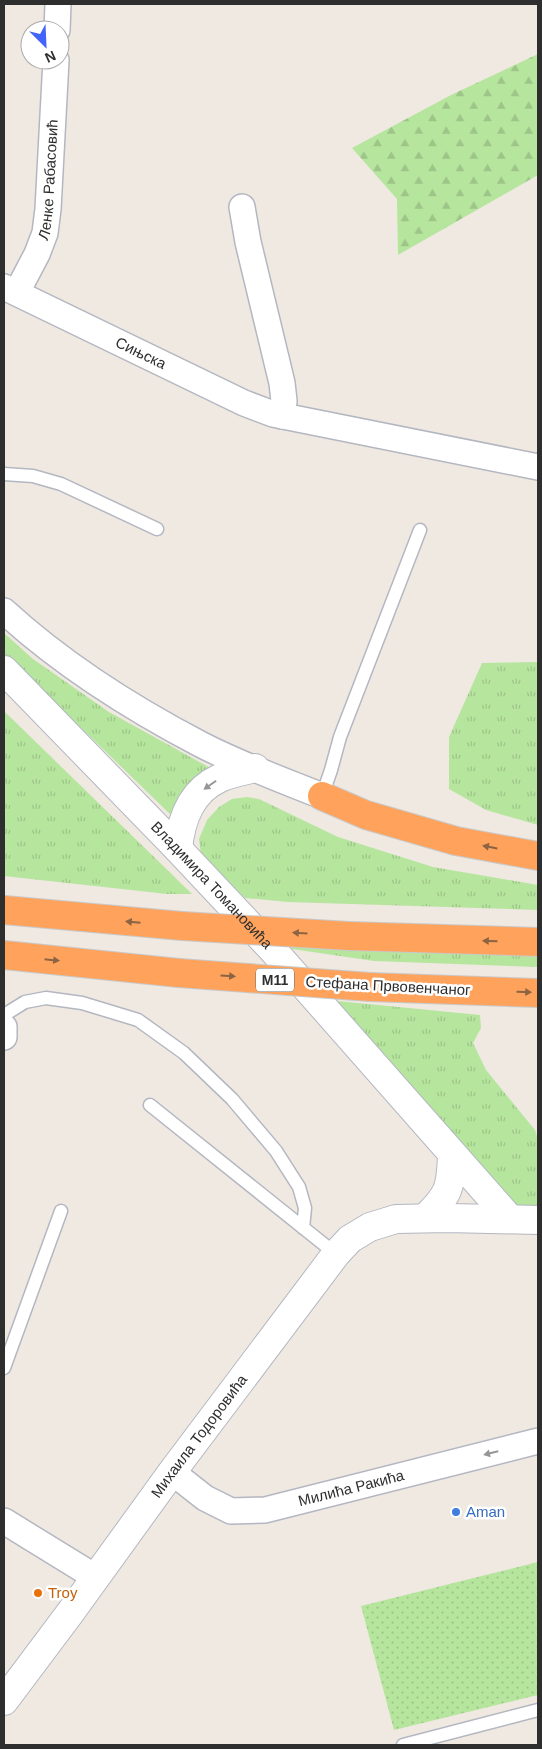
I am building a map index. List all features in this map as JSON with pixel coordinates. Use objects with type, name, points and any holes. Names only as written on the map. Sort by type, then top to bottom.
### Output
[{"type":"highway","points":[[322,796],[366,815],[456,841],[538,856]]},
{"type":"highway","points":[[4,910],[182,926],[349,936],[538,942]]},
{"type":"highway","name":"Стефана Првовенчаног","points":[[4,955],[179,973],[370,987],[538,992]]},
{"type":"street","points":[[57,20],[58,4]]},
{"type":"street","name":"Ленке Рабасовић","points":[[10,289],[37,254],[45,233],[55,70]]},
{"type":"street","points":[[242,208],[248,242],[282,383],[284,401],[282,416]]},
{"type":"street","name":"Сињска","points":[[10,289],[244,403],[282,416],[392,436],[538,467]]},
{"type":"street","points":[[4,610],[75,669],[130,706],[204,746],[322,796]]},
{"type":"street","name":"Владимира Томановића","points":[[4,670],[272,949],[510,1219]]},
{"type":"street","points":[[178,849],[186,811],[196,796],[220,778],[255,768]]},
{"type":"street","points":[[4,1027],[4,1037]]},
{"type":"street","points":[[425,1218],[439,1204],[448,1190],[452,1172],[452,1154]]},
{"type":"street","points":[[425,1218],[538,1220]]},
{"type":"street","name":"Михаила Тодоровића","points":[[4,1701],[172,1472],[336,1254],[350,1239],[370,1227],[396,1219],[425,1218]]},
{"type":"street","name":"Милића Ракића","points":[[172,1472],[205,1498],[231,1511],[265,1510],[538,1441]]},
{"type":"street","points":[[4,1521],[95,1576]]},
{"type":"lane","points":[[4,474],[33,476],[61,484],[157,529]]},
{"type":"lane","points":[[322,796],[340,737],[420,530]]},
{"type":"lane","points":[[4,1015],[24,1002],[46,998],[82,1003],[138,1020],[184,1053],[232,1099],[276,1151],[299,1187],[305,1208],[303,1228]]},
{"type":"lane","points":[[150,1105],[336,1254]]},
{"type":"lane","points":[[4,1368],[61,1211]]},
{"type":"lane","points":[[403,1745],[538,1710]]},
{"type":"green space","points":[[538,54],[538,175],[398,255],[397,199],[352,148],[451,95]]},
{"type":"green space","points":[[4,633],[33,659],[109,712],[214,770],[173,817],[4,653]]},
{"type":"green space","points":[[538,662],[538,825],[486,810],[449,789],[449,737],[482,663]]},
{"type":"green space","points":[[4,711],[192,894],[167,894],[4,876]]},
{"type":"green space","points":[[247,797],[259,799],[338,837],[433,867],[538,885],[538,910],[288,902],[245,898],[201,855],[199,839],[207,820],[219,807],[232,799]]},
{"type":"green space","points":[[291,943],[538,947],[538,967],[374,961],[292,949]]},
{"type":"green space","points":[[337,1001],[480,1015],[481,1028],[473,1043],[486,1070],[535,1130],[538,1140],[538,1207],[508,1204]]},
{"type":"green space","points":[[538,1562],[538,1695],[394,1730],[361,1606]]},
{"type":"place","name":"Aman","points":[[456,1512]]},
{"type":"place","name":"Troy","points":[[38,1593]]}]
